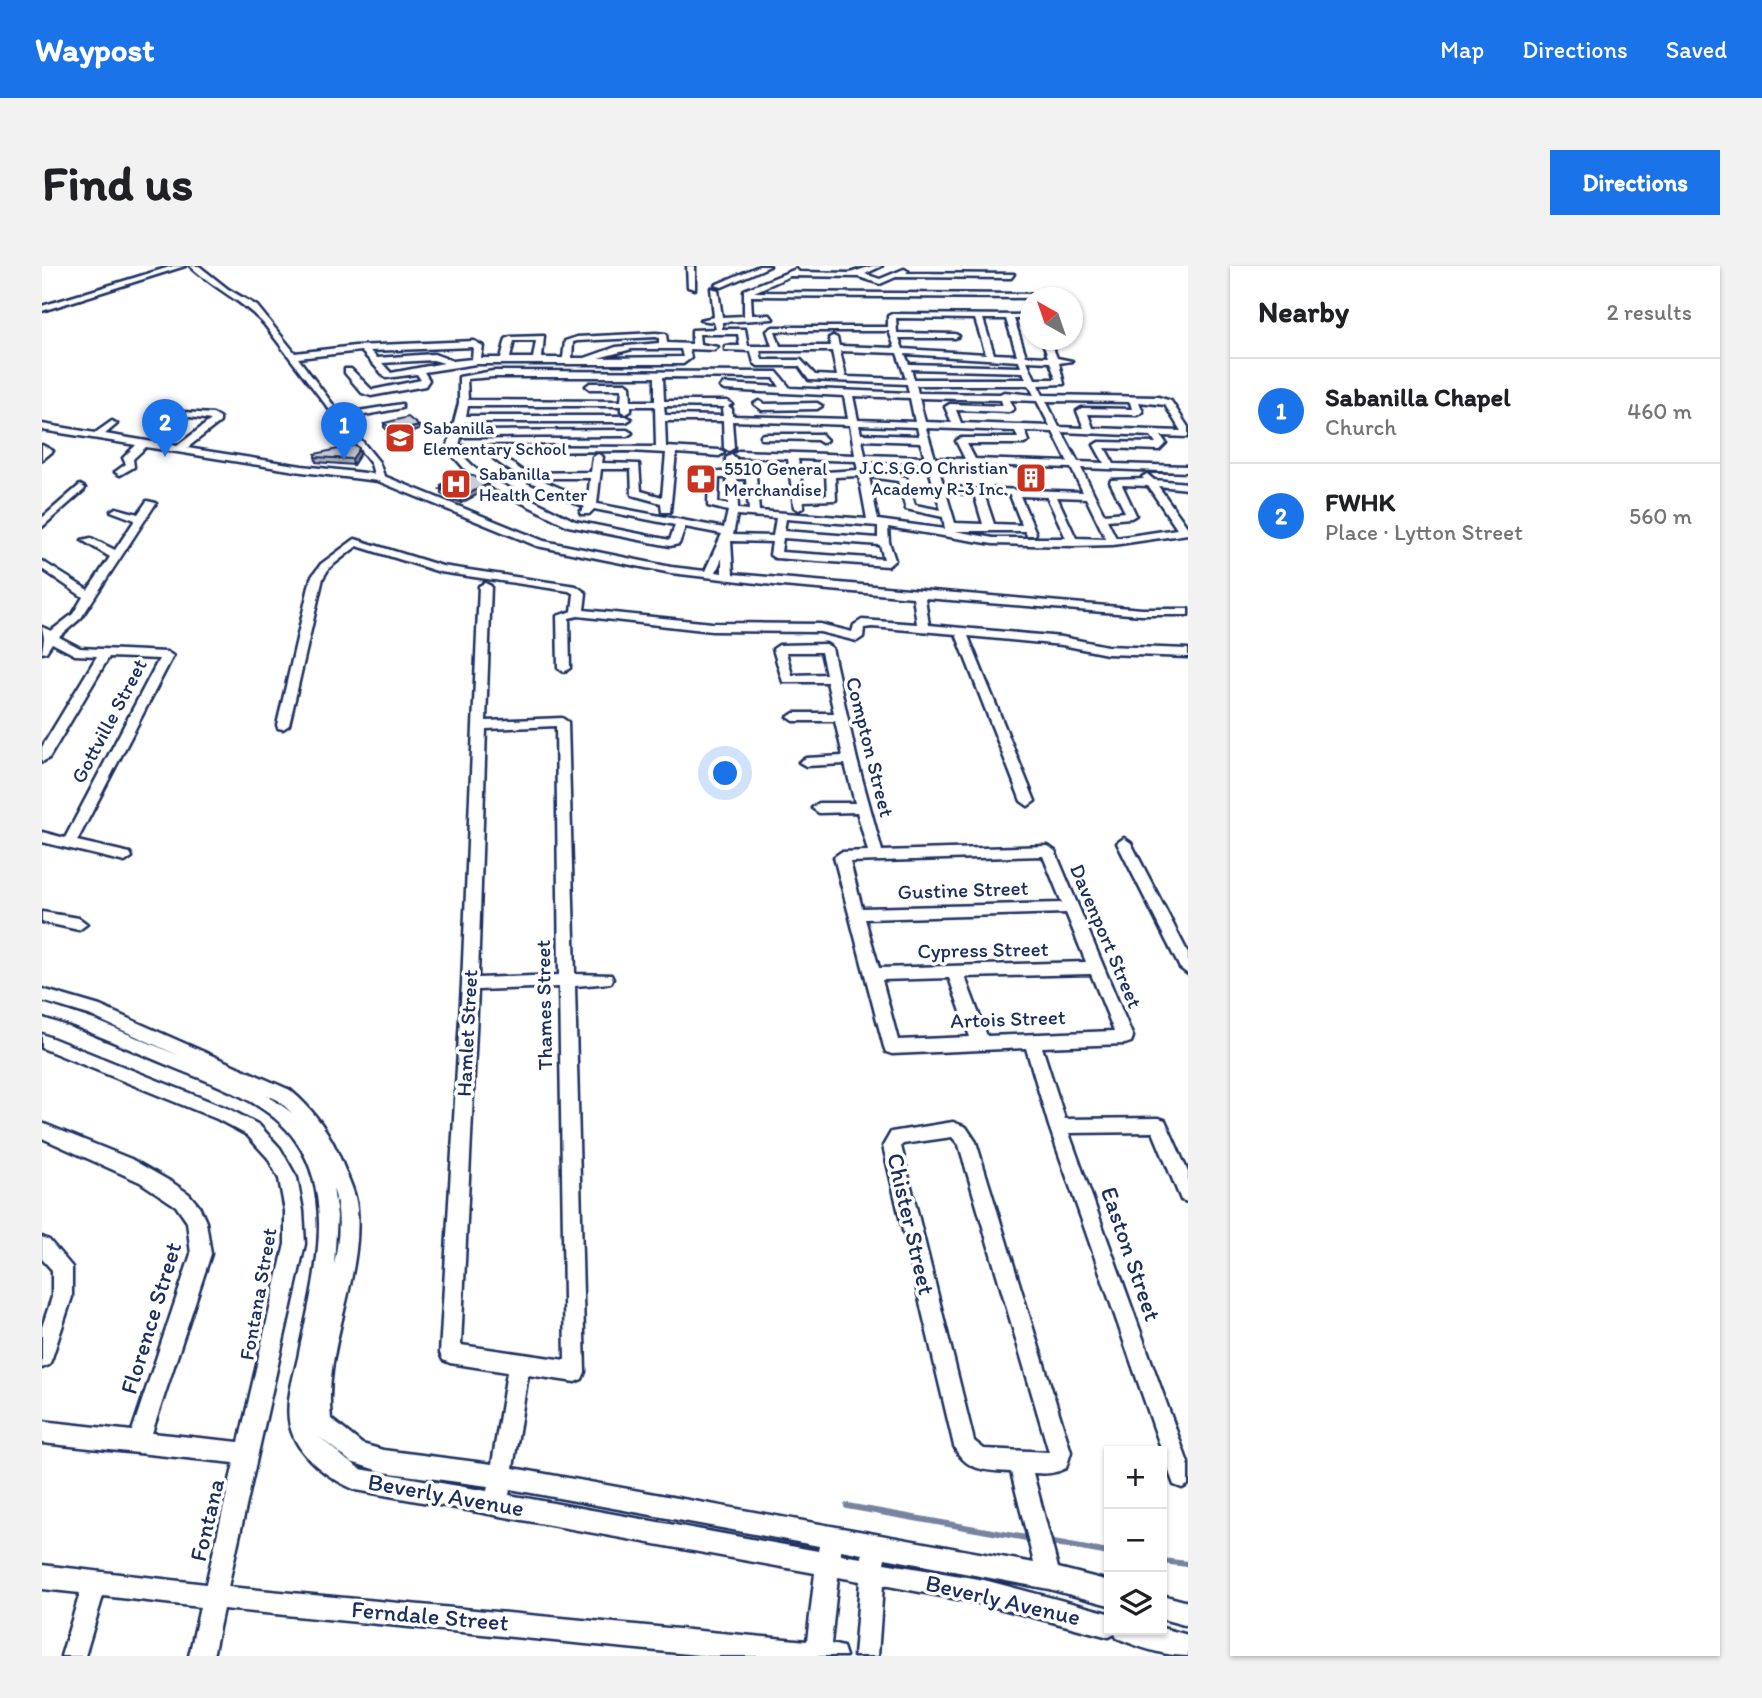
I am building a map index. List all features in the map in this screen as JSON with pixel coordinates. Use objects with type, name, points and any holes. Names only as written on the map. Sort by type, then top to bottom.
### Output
[{"type":"street","points":[[42,296],[46,307],[181,266]]},
{"type":"street","points":[[194,266],[225,291],[254,308],[376,464],[380,478]]},
{"type":"street","points":[[691,266],[692,287]]},
{"type":"street","points":[[736,266],[753,271]]},
{"type":"street","points":[[728,578],[727,536],[733,510],[732,474],[718,318],[711,300],[717,288],[766,266]]},
{"type":"street","points":[[748,317],[750,289],[808,266]]},
{"type":"street","points":[[788,274],[858,275],[878,266]]},
{"type":"street","points":[[881,284],[916,266]]},
{"type":"street","points":[[895,275],[1013,279],[998,266],[931,266]]},
{"type":"street","points":[[837,267],[881,284],[889,305]]},
{"type":"street","points":[[768,282],[1023,287]]},
{"type":"street","points":[[748,294],[1020,297]]},
{"type":"street","points":[[748,304],[940,306]]},
{"type":"street","points":[[950,529],[911,382],[894,332],[892,316],[1020,317]]},
{"type":"street","points":[[704,320],[769,317]]},
{"type":"street","points":[[922,317],[926,335]]},
{"type":"street","points":[[951,317],[958,356]]},
{"type":"street","points":[[978,317],[991,357]]},
{"type":"street","points":[[1009,317],[1026,370],[1038,396],[1113,542]]},
{"type":"street","points":[[858,318],[868,359]]},
{"type":"street","points":[[777,349],[771,331],[773,329],[955,336]]},
{"type":"street","points":[[364,349],[387,376],[420,372],[450,362],[683,361],[691,348],[692,333],[742,331],[744,348]]},
{"type":"street","points":[[567,361],[569,341],[577,339],[656,335],[663,336],[663,347]]},
{"type":"street","points":[[804,336],[807,348]]},
{"type":"street","points":[[832,336],[842,379]]},
{"type":"street","points":[[505,361],[510,339],[533,337],[541,338],[537,360]]},
{"type":"street","points":[[294,356],[364,349],[474,344],[479,346],[476,361]]},
{"type":"street","points":[[587,361],[596,355],[615,350],[663,347],[899,350],[958,356],[1068,361]]},
{"type":"street","points":[[755,349],[758,363],[801,363],[812,377],[911,382],[1060,383],[1050,350]]},
{"type":"street","points":[[374,361],[434,358],[450,362]]},
{"type":"street","points":[[905,366],[1026,370]]},
{"type":"street","points":[[870,370],[873,380]]},
{"type":"street","points":[[348,371],[365,391],[371,393],[422,384],[425,380],[420,372]]},
{"type":"street","points":[[589,374],[590,390],[626,388]]},
{"type":"street","points":[[544,449],[547,403],[560,389],[589,374],[659,375],[727,404]]},
{"type":"street","points":[[452,449],[462,419],[463,377],[495,388],[560,389],[626,403],[660,404],[723,374],[777,375],[786,389]]},
{"type":"street","points":[[659,375],[666,450],[666,520]]},
{"type":"street","points":[[590,386],[626,388]]},
{"type":"street","points":[[724,387],[880,395],[1004,395],[1158,400],[1168,402],[1188,434]]},
{"type":"street","points":[[464,403],[495,388],[526,389],[547,403]]},
{"type":"street","points":[[626,388],[626,433],[629,448]]},
{"type":"street","points":[[762,419],[762,407],[759,404],[762,402],[815,404],[816,391]]},
{"type":"street","points":[[782,515],[775,555],[884,564],[890,560],[864,473],[848,393]]},
{"type":"street","points":[[880,395],[886,425]]},
{"type":"street","points":[[958,427],[950,407],[1010,412],[1004,395]]},
{"type":"street","points":[[1090,431],[1083,415],[1146,416],[1138,412],[1134,400]]},
{"type":"street","points":[[338,417],[399,406]]},
{"type":"street","points":[[178,450],[217,420],[213,417],[186,414]]},
{"type":"street","points":[[662,418],[1188,434]]},
{"type":"street","points":[[462,419],[626,419]]},
{"type":"street","points":[[766,455],[767,440],[818,441],[821,437],[821,422]]},
{"type":"street","points":[[95,437],[112,424]]},
{"type":"street","points":[[42,427],[302,470],[380,478],[541,544],[709,575],[1142,612],[1188,612]]},
{"type":"street","points":[[1019,429],[1028,446],[961,444],[977,471],[1034,473],[1034,466],[1188,469]]},
{"type":"street","points":[[457,434],[626,433]]},
{"type":"street","points":[[1111,467],[1099,449],[1169,451],[1161,445],[1155,434]]},
{"type":"street","points":[[856,436],[924,439]]},
{"type":"street","points":[[120,472],[131,465],[128,458],[142,445]]},
{"type":"street","points":[[42,448],[48,451],[42,457]]},
{"type":"street","points":[[488,448],[507,466],[522,475],[592,506],[666,520],[727,536],[884,542]]},
{"type":"street","points":[[572,524],[592,506],[599,448]]},
{"type":"street","points":[[452,449],[629,448],[971,463]]},
{"type":"street","points":[[452,449],[477,476],[572,524],[670,543],[675,542],[681,524]]},
{"type":"street","points":[[524,449],[524,455],[528,457],[561,457],[564,449]]},
{"type":"street","points":[[793,457],[800,517]]},
{"type":"street","points":[[522,475],[636,466],[636,494],[666,501]]},
{"type":"street","points":[[754,513],[752,477],[714,475],[713,506],[754,513],[950,529],[993,541],[1113,542],[1186,531],[1150,482],[1144,468]]},
{"type":"street","points":[[798,498],[832,498],[830,474],[864,473],[902,479],[910,507],[946,514]]},
{"type":"street","points":[[1100,518],[1131,515],[1115,482],[1188,486]]},
{"type":"street","points":[[42,524],[80,488]]},
{"type":"street","points":[[941,490],[1088,495]]},
{"type":"street","points":[[978,492],[989,525]]},
{"type":"street","points":[[1014,494],[1036,542]]},
{"type":"street","points":[[1051,495],[1073,543]]},
{"type":"street","points":[[46,634],[72,622],[151,503]]},
{"type":"street","points":[[42,511],[54,513]]},
{"type":"street","points":[[116,511],[140,518]]},
{"type":"street","points":[[950,529],[989,525],[1028,528]]},
{"type":"street","points":[[709,575],[718,550],[727,536]]},
{"type":"street","points":[[87,540],[115,555]]},
{"type":"street","points":[[283,725],[317,578],[325,566],[355,542],[440,569],[572,588],[580,593],[578,613]]},
{"type":"street","points":[[42,564],[89,596]]},
{"type":"street","name":"Hamlet Street","points":[[485,586],[470,984],[450,1353],[575,1372]]},
{"type":"street","points":[[918,593],[924,628]]},
{"type":"street","points":[[564,668],[563,616],[578,613],[712,627],[820,628],[857,637],[858,627],[862,624],[924,628],[1062,641],[1107,650],[1188,653]]},
{"type":"street","points":[[961,632],[1028,802]]},
{"type":"street","points":[[42,649],[46,634]]},
{"type":"street","points":[[42,758],[105,653],[69,649],[46,634]]},
{"type":"street","name":"Compton Street","points":[[832,678],[787,679],[779,649],[826,648],[850,760],[876,855]]},
{"type":"street","name":"Gottville Street","points":[[69,843],[167,656],[105,653]]},
{"type":"street","points":[[794,717],[841,717]]},
{"type":"street","name":"Thames Street","points":[[478,725],[562,722],[575,1372]]},
{"type":"street","points":[[806,762],[850,760]]},
{"type":"street","points":[[819,808],[862,807]]},
{"type":"street","points":[[42,837],[125,857]]},
{"type":"street","points":[[1124,843],[1188,968]]},
{"type":"street","name":"Davenport Street","points":[[876,855],[1048,852],[1125,1037]]},
{"type":"street","points":[[872,974],[841,857],[876,855]]},
{"type":"street","name":"Gustine Street","points":[[857,914],[1070,908]]},
{"type":"street","points":[[42,917],[79,924]]},
{"type":"street","name":"Cypress Street","points":[[872,974],[1096,968]]},
{"type":"street","points":[[955,973],[981,1043]]},
{"type":"street","name":"Artois Street","points":[[872,974],[892,1047],[1125,1037]]},
{"type":"street","points":[[470,984],[605,979]]},
{"type":"street","name":"Beverly Avenue","points":[[42,995],[106,1015],[284,1095],[297,1105],[321,1138],[331,1156],[348,1205],[349,1230],[318,1390],[321,1425],[356,1453],[383,1461],[499,1476],[874,1546],[1046,1565],[1104,1591]]},
{"type":"street","name":"Beverly Avenue","points":[[42,1009],[91,1024],[239,1090],[263,1102],[302,1135],[317,1164],[328,1220],[324,1267],[300,1396],[300,1419],[304,1436],[330,1463],[356,1479],[984,1592],[1104,1624]]},
{"type":"street","name":"Fontana Street","points":[[42,1041],[223,1114],[253,1130],[274,1153],[288,1178],[294,1211],[295,1244],[249,1454]]},
{"type":"street","name":"Easton Street","points":[[1032,1041],[1058,1126],[1181,1479]]},
{"type":"street","points":[[1058,1126],[1159,1125],[1188,1194]]},
{"type":"street","name":"Chister Street","points":[[953,1129],[965,1138],[1060,1452],[1054,1463],[1019,1462],[984,1460],[971,1454],[965,1446],[893,1153],[892,1141],[897,1137],[953,1129]]},
{"type":"street","name":"Florence Street","points":[[42,1130],[172,1189],[192,1210],[200,1232],[201,1254],[138,1444]]},
{"type":"street","points":[[42,1246],[62,1267],[62,1297],[42,1358]]},
{"type":"street","points":[[496,1504],[519,1364]]},
{"type":"street","points":[[42,1433],[249,1454]]},
{"type":"street","name":"Fontana","points":[[201,1656],[249,1454]]},
{"type":"street","points":[[1019,1462],[1046,1565]]},
{"type":"street","name":"Ferndale Street","points":[[42,1577],[216,1597],[826,1654],[831,1538]]},
{"type":"street","points":[[866,1656],[874,1546]]},
{"type":"street","points":[[73,1656],[95,1582]]},
{"type":"street","points":[[1167,1608],[1188,1614]]},
{"type":"street","points":[[1144,1635],[1188,1647]]},
{"type":"building","points":[[408,417],[419,426],[394,432],[384,423]]},
{"type":"building","points":[[356,445],[359,449],[352,459],[315,457],[315,454]]},
{"type":"building","points":[[470,474],[488,484],[460,498],[440,489],[445,487],[441,485],[458,476],[463,478]]},
{"type":"waterway","points":[[847,1506],[1032,1539]]},
{"type":"waterway","points":[[1048,1542],[1104,1552]]},
{"type":"waterway","points":[[1167,1562],[1188,1564]]},
{"type":"place","name":"Sabanilla Elementary School","points":[[400,438]]},
{"type":"place","name":"FWHK","points":[[165,457]]},
{"type":"place","name":"Sabanilla Chapel","points":[[344,460]]},
{"type":"place","name":"J.C.S.G.O Christian Academy R-3 Inc.","points":[[1031,478]]},
{"type":"place","name":"5510 General Merchandise","points":[[701,479]]},
{"type":"place","name":"Sabanilla Health Center","points":[[456,484]]}]
